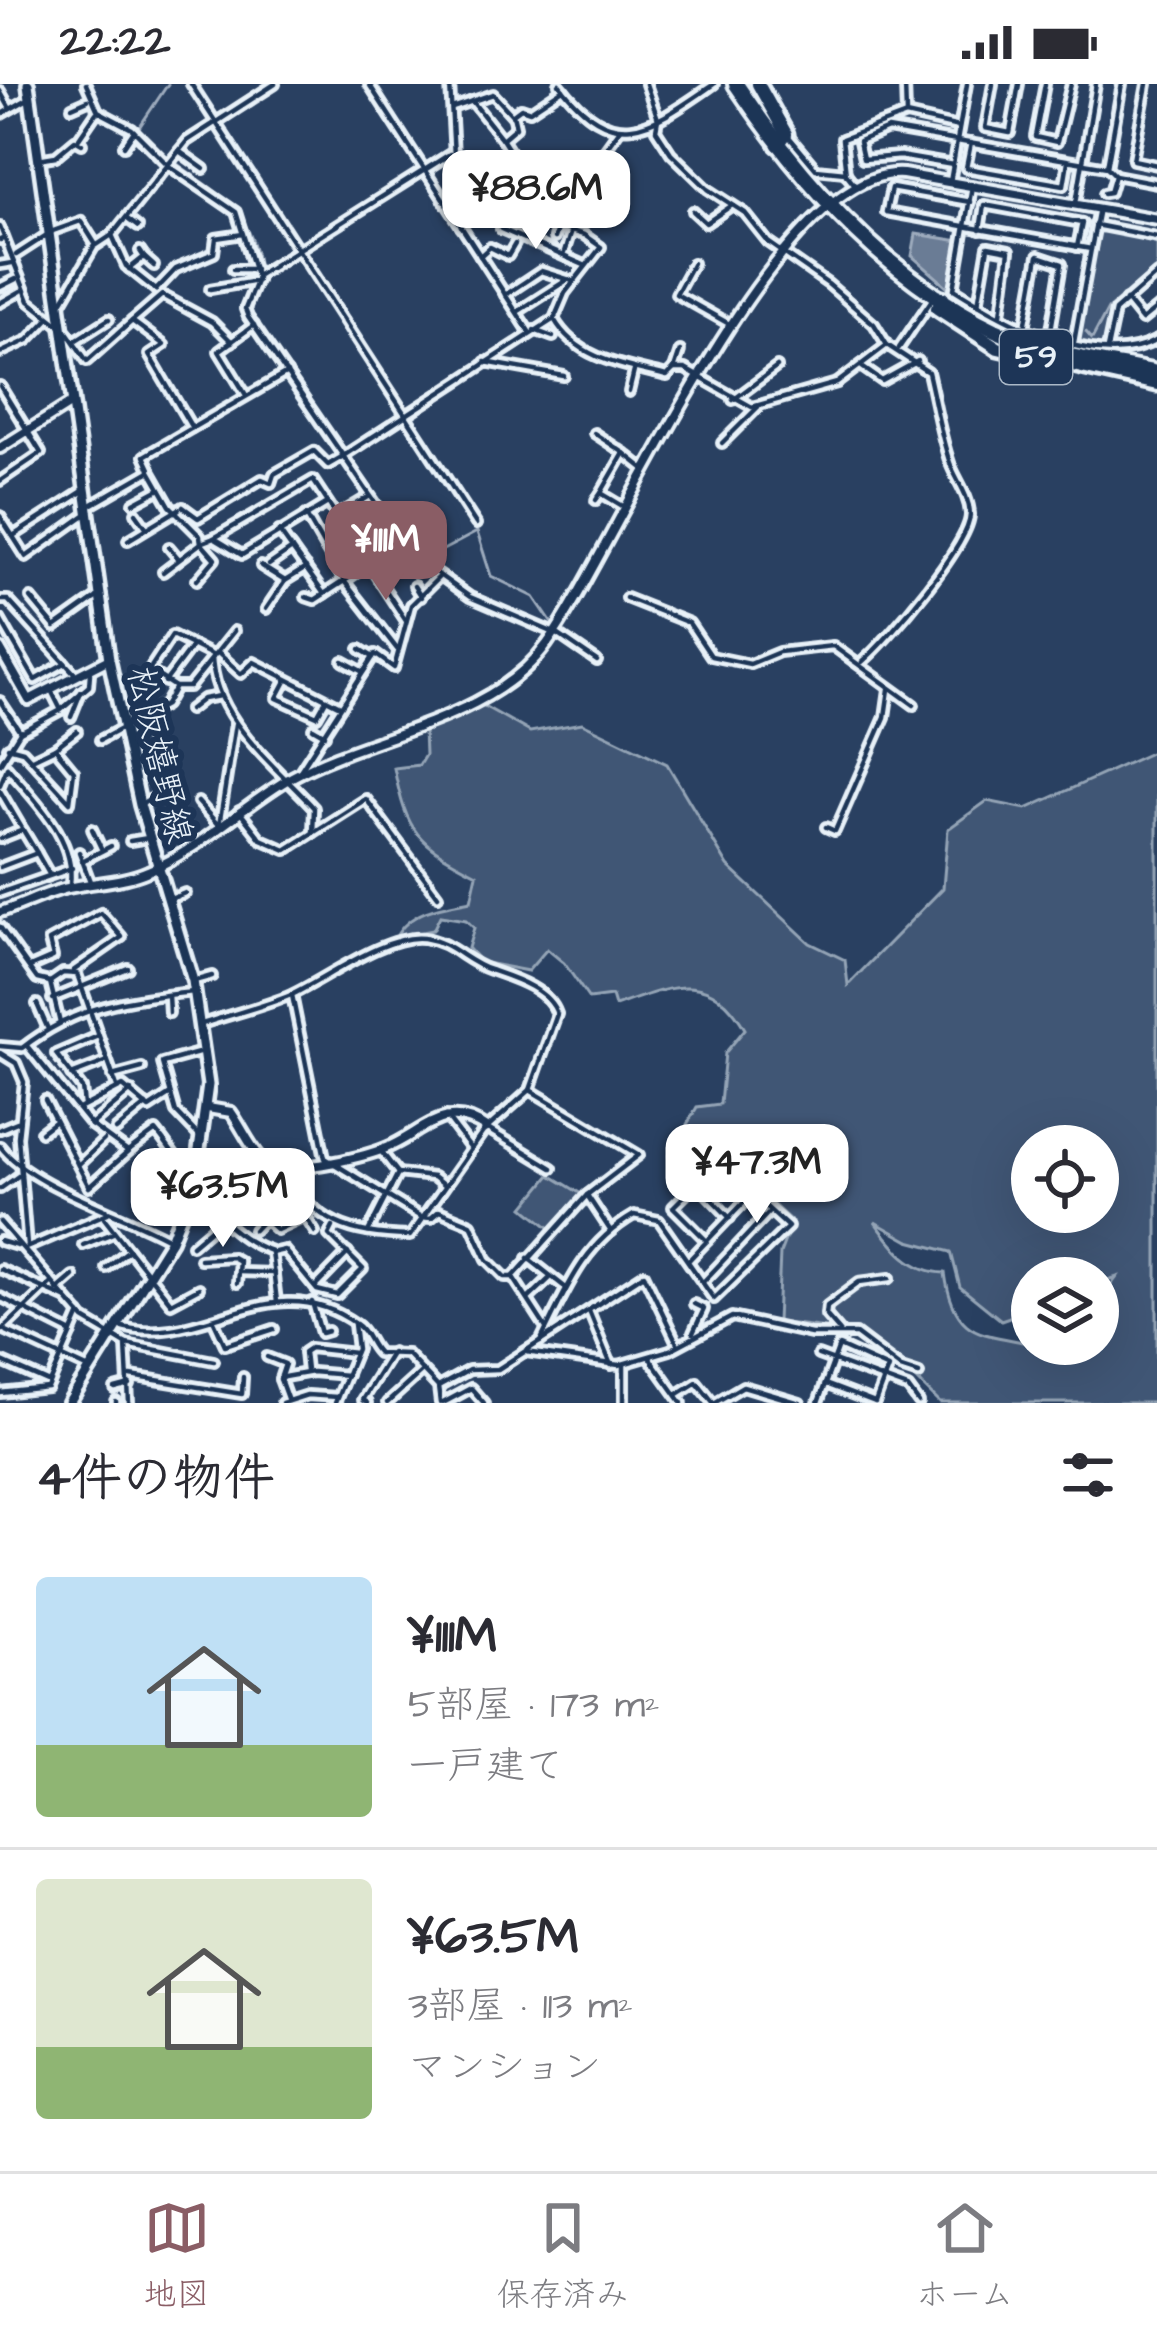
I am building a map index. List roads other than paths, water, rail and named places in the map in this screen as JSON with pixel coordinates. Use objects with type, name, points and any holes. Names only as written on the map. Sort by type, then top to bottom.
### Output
[{"type":"highway","points":[[736,84],[831,206],[939,295],[1048,351],[1115,370],[1157,373]]},
{"type":"main road","name":"松阪嬉野線","points":[[28,84],[109,659],[148,837],[194,986],[206,1052],[208,1108],[195,1179],[171,1240],[69,1403]]},
{"type":"main road","points":[[758,84],[778,138]]},
{"type":"main road","name":"59","points":[[939,295],[937,308],[982,341],[1157,384]]},
{"type":"street","points":[[86,84],[98,111],[134,130],[170,166],[225,199],[245,232],[256,275],[245,310],[411,555],[438,578],[486,606],[554,633],[597,661]]},
{"type":"street","points":[[191,84],[476,524]]},
{"type":"street","points":[[59,304],[96,245],[112,236],[179,151],[275,84]]},
{"type":"street","points":[[369,84],[517,313],[531,332],[553,337]]},
{"type":"street","points":[[450,84],[450,154],[455,174],[508,208],[600,241],[570,280],[517,313]]},
{"type":"street","points":[[646,84],[656,124],[671,153],[780,251],[866,316],[887,345],[918,361],[928,372],[950,464],[969,508],[969,525],[957,551],[939,567],[897,630],[862,662]]},
{"type":"street","points":[[512,115],[521,108],[530,111],[561,86],[590,121],[620,129],[656,124],[714,84]]},
{"type":"street","points":[[905,84],[907,115]]},
{"type":"street","points":[[950,182],[967,84]]},
{"type":"street","points":[[993,84],[985,128],[1006,134],[1010,133],[1019,84]]},
{"type":"street","points":[[1045,84],[1035,137],[1057,142],[1071,84]]},
{"type":"street","points":[[1076,204],[1096,84]]},
{"type":"street","points":[[1107,167],[1122,84]]},
{"type":"street","points":[[1147,84],[1133,160],[1157,164]]},
{"type":"street","points":[[0,91],[10,109]]},
{"type":"street","points":[[451,108],[494,94],[516,127],[502,139]]},
{"type":"street","points":[[0,115],[30,98]]},
{"type":"street","points":[[72,107],[90,100]]},
{"type":"street","points":[[461,227],[509,150],[472,101]]},
{"type":"street","points":[[38,159],[56,156],[75,140],[81,141],[98,111]]},
{"type":"street","points":[[856,186],[846,174],[842,139],[907,115],[959,127]]},
{"type":"street","points":[[102,127],[108,117]]},
{"type":"street","points":[[554,238],[566,205],[620,129]]},
{"type":"street","points":[[953,164],[900,156],[863,159],[860,141],[888,129],[1107,167],[1115,175],[1157,183]]},
{"type":"street","points":[[124,146],[134,130]]},
{"type":"street","points":[[778,138],[820,172],[846,174]]},
{"type":"street","points":[[971,143],[967,168],[1064,185],[1068,161]]},
{"type":"street","points":[[179,151],[204,169]]},
{"type":"street","points":[[210,290],[256,275],[450,154]]},
{"type":"street","points":[[484,155],[506,159]]},
{"type":"street","points":[[0,913],[70,887],[158,866],[298,774],[490,693],[515,677],[554,633],[731,325],[780,251],[856,186],[892,173],[1157,219]]},
{"type":"street","points":[[1104,193],[1110,192],[1115,175]]},
{"type":"street","points":[[973,186],[954,290],[995,321],[1074,342],[1137,349],[1157,340]]},
{"type":"street","points":[[970,202],[891,188],[886,212],[1091,249]]},
{"type":"street","points":[[693,212],[706,223],[732,205]]},
{"type":"street","points":[[980,230],[984,205],[1082,223],[1077,247]]},
{"type":"street","points":[[508,208],[501,229],[584,265]]},
{"type":"street","points":[[1074,342],[1099,208]]},
{"type":"street","points":[[126,218],[138,227]]},
{"type":"street","points":[[0,265],[81,221],[96,245]]},
{"type":"street","points":[[1096,225],[1157,237]]},
{"type":"street","points":[[0,226],[17,278],[34,309],[76,340],[87,362],[132,321],[176,269],[214,254],[216,238]]},
{"type":"street","points":[[564,253],[571,231]]},
{"type":"street","points":[[200,244],[245,232]]},
{"type":"street","points":[[112,236],[129,269],[158,293],[212,322],[232,342]]},
{"type":"street","points":[[480,256],[490,247],[508,256],[515,244]]},
{"type":"street","points":[[978,304],[988,247],[1009,250],[995,321],[982,341]]},
{"type":"street","points":[[129,269],[142,254],[154,266]]},
{"type":"street","points":[[1025,328],[1038,256],[1058,259],[1062,264],[1050,336]]},
{"type":"street","points":[[693,262],[676,294],[731,325]]},
{"type":"street","points":[[233,269],[256,275]]},
{"type":"street","points":[[505,295],[542,271],[570,280]]},
{"type":"street","points":[[1107,349],[1113,315],[1157,274]]},
{"type":"street","points":[[0,287],[17,278]]},
{"type":"street","points":[[139,288],[142,280]]},
{"type":"street","points":[[271,483],[274,474],[314,451],[328,465],[554,319],[570,280]]},
{"type":"street","points":[[0,304],[24,290]]},
{"type":"street","points":[[898,349],[939,295]]},
{"type":"street","points":[[1126,300],[1142,320]]},
{"type":"street","points":[[1136,327],[1157,308]]},
{"type":"street","points":[[0,353],[28,340],[49,318]]},
{"type":"street","points":[[76,340],[109,319]]},
{"type":"street","points":[[554,319],[570,342],[634,371],[668,376],[680,351]]},
{"type":"street","points":[[132,321],[164,345],[149,356],[192,428]]},
{"type":"street","points":[[247,395],[219,351],[254,325]]},
{"type":"street","points":[[722,443],[758,407],[837,383],[887,345]]},
{"type":"street","points":[[862,367],[882,381],[918,361]]},
{"type":"street","points":[[485,362],[564,376]]},
{"type":"street","points":[[733,400],[777,367]]},
{"type":"street","points":[[674,369],[733,400],[758,407]]},
{"type":"street","points":[[629,392],[634,371]]},
{"type":"street","points":[[197,580],[215,559],[144,456],[287,373]]},
{"type":"street","points":[[0,386],[41,453],[0,481]]},
{"type":"street","points":[[0,448],[74,402]]},
{"type":"street","points":[[594,433],[647,472]]},
{"type":"street","points":[[623,453],[598,497],[626,508]]},
{"type":"street","points":[[0,516],[26,557],[150,471]]},
{"type":"street","points":[[179,509],[197,518],[262,479],[271,483],[281,499]]},
{"type":"street","points":[[163,572],[201,543],[313,480],[406,621]]},
{"type":"street","points":[[134,503],[161,487]]},
{"type":"street","points":[[13,536],[85,490]]},
{"type":"street","points":[[335,518],[370,496]]},
{"type":"street","points":[[214,538],[242,555],[326,504]]},
{"type":"street","points":[[128,540],[179,509]]},
{"type":"street","points":[[136,513],[146,527]]},
{"type":"street","points":[[306,515],[344,581],[397,649]]},
{"type":"street","points":[[279,531],[324,594]]},
{"type":"street","points":[[169,547],[179,559]]},
{"type":"street","points":[[269,565],[292,549]]},
{"type":"street","points":[[261,566],[285,581]]},
{"type":"street","points":[[306,597],[315,600],[367,566]]},
{"type":"street","points":[[266,609],[285,581],[306,568]]},
{"type":"street","points":[[298,774],[373,657],[381,654],[394,668],[411,604],[438,578]]},
{"type":"street","points":[[414,586],[422,597]]},
{"type":"street","points":[[31,598],[55,627],[100,595]]},
{"type":"street","points":[[626,598],[689,623],[712,656],[750,664],[778,652],[833,646],[862,662]]},
{"type":"street","points":[[0,600],[8,600],[75,675]]},
{"type":"street","points":[[0,619],[35,680],[65,662]]},
{"type":"street","points":[[234,631],[212,663],[189,687],[175,687],[149,670],[155,653],[172,635],[212,656],[212,663],[222,695],[249,742],[314,808],[314,833]]},
{"type":"street","points":[[165,682],[192,646]]},
{"type":"street","points":[[360,649],[373,657]]},
{"type":"street","points":[[0,650],[29,700],[109,659]]},
{"type":"street","points":[[218,653],[242,674],[254,662],[341,706]]},
{"type":"street","points":[[343,661],[363,672]]},
{"type":"street","points":[[862,662],[863,670],[914,705]]},
{"type":"street","points":[[49,874],[0,788],[3,764],[20,732],[61,710],[92,681],[90,673]]},
{"type":"street","points":[[286,681],[277,698],[301,712],[317,716],[326,700]]},
{"type":"street","points":[[100,740],[170,701],[175,687]]},
{"type":"street","points":[[826,826],[835,831],[885,717],[890,689]]},
{"type":"street","points":[[51,690],[61,710]]},
{"type":"street","points":[[71,717],[80,692]]},
{"type":"street","points":[[189,710],[222,695]]},
{"type":"street","points":[[0,701],[20,732]]},
{"type":"street","points":[[219,826],[235,743],[234,718]]},
{"type":"street","points":[[140,805],[166,787],[143,719]]},
{"type":"street","points":[[314,728],[325,735]]},
{"type":"street","points":[[32,759],[77,731]]},
{"type":"street","points":[[8,747],[32,759],[70,802]]},
{"type":"street","points":[[55,748],[74,771],[68,812]]},
{"type":"street","points":[[3,764],[61,834],[72,868],[70,887]]},
{"type":"street","points":[[239,811],[261,838],[280,850],[366,799],[437,896]]},
{"type":"street","points":[[198,802],[219,826]]},
{"type":"street","points":[[0,813],[10,807]]},
{"type":"street","points":[[92,829],[102,850]]},
{"type":"street","points":[[0,839],[23,830]]},
{"type":"street","points":[[130,841],[148,837]]},
{"type":"street","points":[[82,861],[111,846]]},
{"type":"street","points":[[79,852],[91,884]]},
{"type":"street","points":[[0,867],[37,853]]},
{"type":"street","points":[[0,893],[72,868]]},
{"type":"street","points":[[167,900],[185,893]]},
{"type":"street","points":[[1,932],[37,979],[50,982],[122,937],[101,913],[49,940],[53,957],[30,967]]},
{"type":"street","points":[[202,1024],[292,995],[335,967],[360,962],[402,940],[445,943],[477,965],[518,980],[555,1006],[556,1020],[530,1090],[486,1128],[410,1236],[366,1234],[319,1214],[280,1169],[261,1160],[230,1112],[208,1108]]},
{"type":"street","points":[[52,999],[128,968]]},
{"type":"street","points":[[73,971],[117,1087]]},
{"type":"street","points":[[0,1049],[27,1046],[47,1027],[122,997],[168,994],[212,976]]},
{"type":"street","points":[[50,982],[60,1023]]},
{"type":"street","points":[[168,994],[169,1013]]},
{"type":"street","points":[[292,995],[329,1162],[421,1217],[431,1218],[442,1208],[471,1224],[487,1259],[505,1277],[512,1277],[587,1195],[639,1155],[530,1090]]},
{"type":"street","points":[[37,1004],[47,1027]]},
{"type":"street","points":[[81,1107],[82,1088],[56,1054],[98,1036]]},
{"type":"street","points":[[27,1046],[91,1125],[128,1152]]},
{"type":"street","points":[[0,1049],[23,1076],[19,1121],[23,1248]]},
{"type":"street","points":[[203,1140],[176,1112],[162,1063],[206,1052]]},
{"type":"street","points":[[71,1075],[106,1062]]},
{"type":"street","points":[[112,1076],[142,1068]]},
{"type":"street","points":[[81,1107],[117,1087],[131,1091],[146,1105]]},
{"type":"street","points":[[91,1125],[131,1091]]},
{"type":"street","points":[[116,1130],[146,1105],[169,1095]]},
{"type":"street","points":[[45,1100],[113,1233],[171,1304],[199,1288]]},
{"type":"street","points":[[192,1245],[280,1169],[380,1150],[446,1116],[464,1115],[552,1168]]},
{"type":"street","points":[[446,1116],[470,1149]]},
{"type":"street","points":[[0,1129],[19,1121]]},
{"type":"street","points":[[41,1132],[54,1122]]},
{"type":"street","points":[[89,1187],[156,1130],[195,1179],[218,1221],[252,1245],[271,1253],[284,1250],[314,1287],[338,1295],[363,1269],[329,1235],[333,1227]]},
{"type":"street","points":[[78,1165],[106,1138]]},
{"type":"street","points":[[0,1146],[54,1187],[96,1204]]},
{"type":"street","points":[[380,1150],[398,1173],[433,1178],[444,1186]]},
{"type":"street","points":[[540,1342],[587,1250],[634,1215],[652,1216],[714,1299],[721,1298],[788,1226],[726,1170],[698,1185],[673,1208],[707,1241]]},
{"type":"street","points":[[366,1234],[398,1173]]},
{"type":"street","points":[[0,1190],[21,1174]]},
{"type":"street","points":[[268,1178],[284,1198]]},
{"type":"street","points":[[698,1185],[730,1218]]},
{"type":"street","points":[[587,1195],[610,1230]]},
{"type":"street","points":[[688,1261],[751,1196]]},
{"type":"street","points":[[305,1217],[277,1230],[266,1213],[284,1198],[295,1197],[315,1232]]},
{"type":"street","points":[[703,1282],[770,1210]]},
{"type":"street","points":[[0,1241],[23,1248],[106,1216],[171,1240]]},
{"type":"street","points":[[254,1230],[267,1221]]},
{"type":"street","points":[[1,1226],[80,1315],[110,1338],[214,1360]]},
{"type":"street","points":[[83,1245],[113,1233]]},
{"type":"street","points":[[247,1254],[252,1245]]},
{"type":"street","points":[[106,1268],[129,1250]]},
{"type":"street","points":[[271,1253],[277,1303]]},
{"type":"street","points":[[314,1287],[347,1253]]},
{"type":"street","points":[[200,1259],[232,1257],[238,1283]]},
{"type":"street","points":[[528,1258],[566,1288]]},
{"type":"street","points":[[0,1269],[64,1298]]},
{"type":"street","points":[[239,1272],[274,1273]]},
{"type":"street","points":[[438,1387],[469,1370],[498,1369],[644,1274],[678,1345]]},
{"type":"street","points":[[57,1290],[74,1276]]},
{"type":"street","points":[[528,1299],[551,1276]]},
{"type":"street","points":[[512,1277],[547,1329]]},
{"type":"street","points":[[840,1331],[826,1315],[831,1302],[859,1282],[890,1278]]},
{"type":"street","points":[[51,1283],[0,1330],[90,1370]]},
{"type":"street","points":[[0,1298],[72,1333]]},
{"type":"street","points":[[312,1302],[321,1333],[328,1331]]},
{"type":"street","points":[[119,1326],[154,1328],[213,1318],[233,1309],[312,1302],[352,1320],[377,1353],[405,1352],[438,1387],[441,1403],[465,1399],[471,1388],[484,1403]]},
{"type":"street","points":[[693,1334],[704,1309],[694,1304]]},
{"type":"street","points":[[589,1311],[610,1365]]},
{"type":"street","points":[[0,1393],[49,1388],[80,1315]]},
{"type":"street","points":[[526,1352],[625,1364],[678,1345],[732,1316],[811,1334],[856,1334],[901,1368],[919,1374]]},
{"type":"street","points":[[213,1318],[226,1345],[274,1328]]},
{"type":"street","points":[[267,1357],[285,1364],[280,1379],[285,1402],[336,1400],[356,1353],[352,1320]]},
{"type":"street","points":[[116,1403],[128,1401],[131,1376],[126,1344]]},
{"type":"street","points":[[818,1403],[824,1384],[839,1346],[884,1363],[875,1403],[824,1384]]},
{"type":"street","points":[[307,1372],[304,1352],[310,1348],[356,1353]]},
{"type":"street","points":[[367,1403],[362,1400],[392,1352]]},
{"type":"street","points":[[818,1355],[914,1391],[919,1403]]},
{"type":"street","points":[[649,1357],[682,1403]]},
{"type":"street","points":[[0,1373],[1,1362],[51,1383]]},
{"type":"street","points":[[623,1403],[625,1364]]},
{"type":"street","points":[[280,1379],[307,1372],[347,1376]]},
{"type":"street","points":[[387,1403],[421,1372]]},
{"type":"street","points":[[131,1376],[242,1394],[243,1377]]},
{"type":"street","points":[[676,1395],[697,1382],[713,1402],[743,1386],[794,1402]]},
{"type":"street","points":[[115,1389],[130,1385]]},
{"type":"street","points":[[847,1403],[850,1394]]},
{"type":"waterway","points":[[168,84],[138,129],[232,206],[245,225],[260,278],[250,313],[415,553],[426,559],[477,532],[491,576],[534,597],[551,622]]},
{"type":"waterway","points":[[1086,332],[1092,339],[1108,309],[1157,267]]}]
